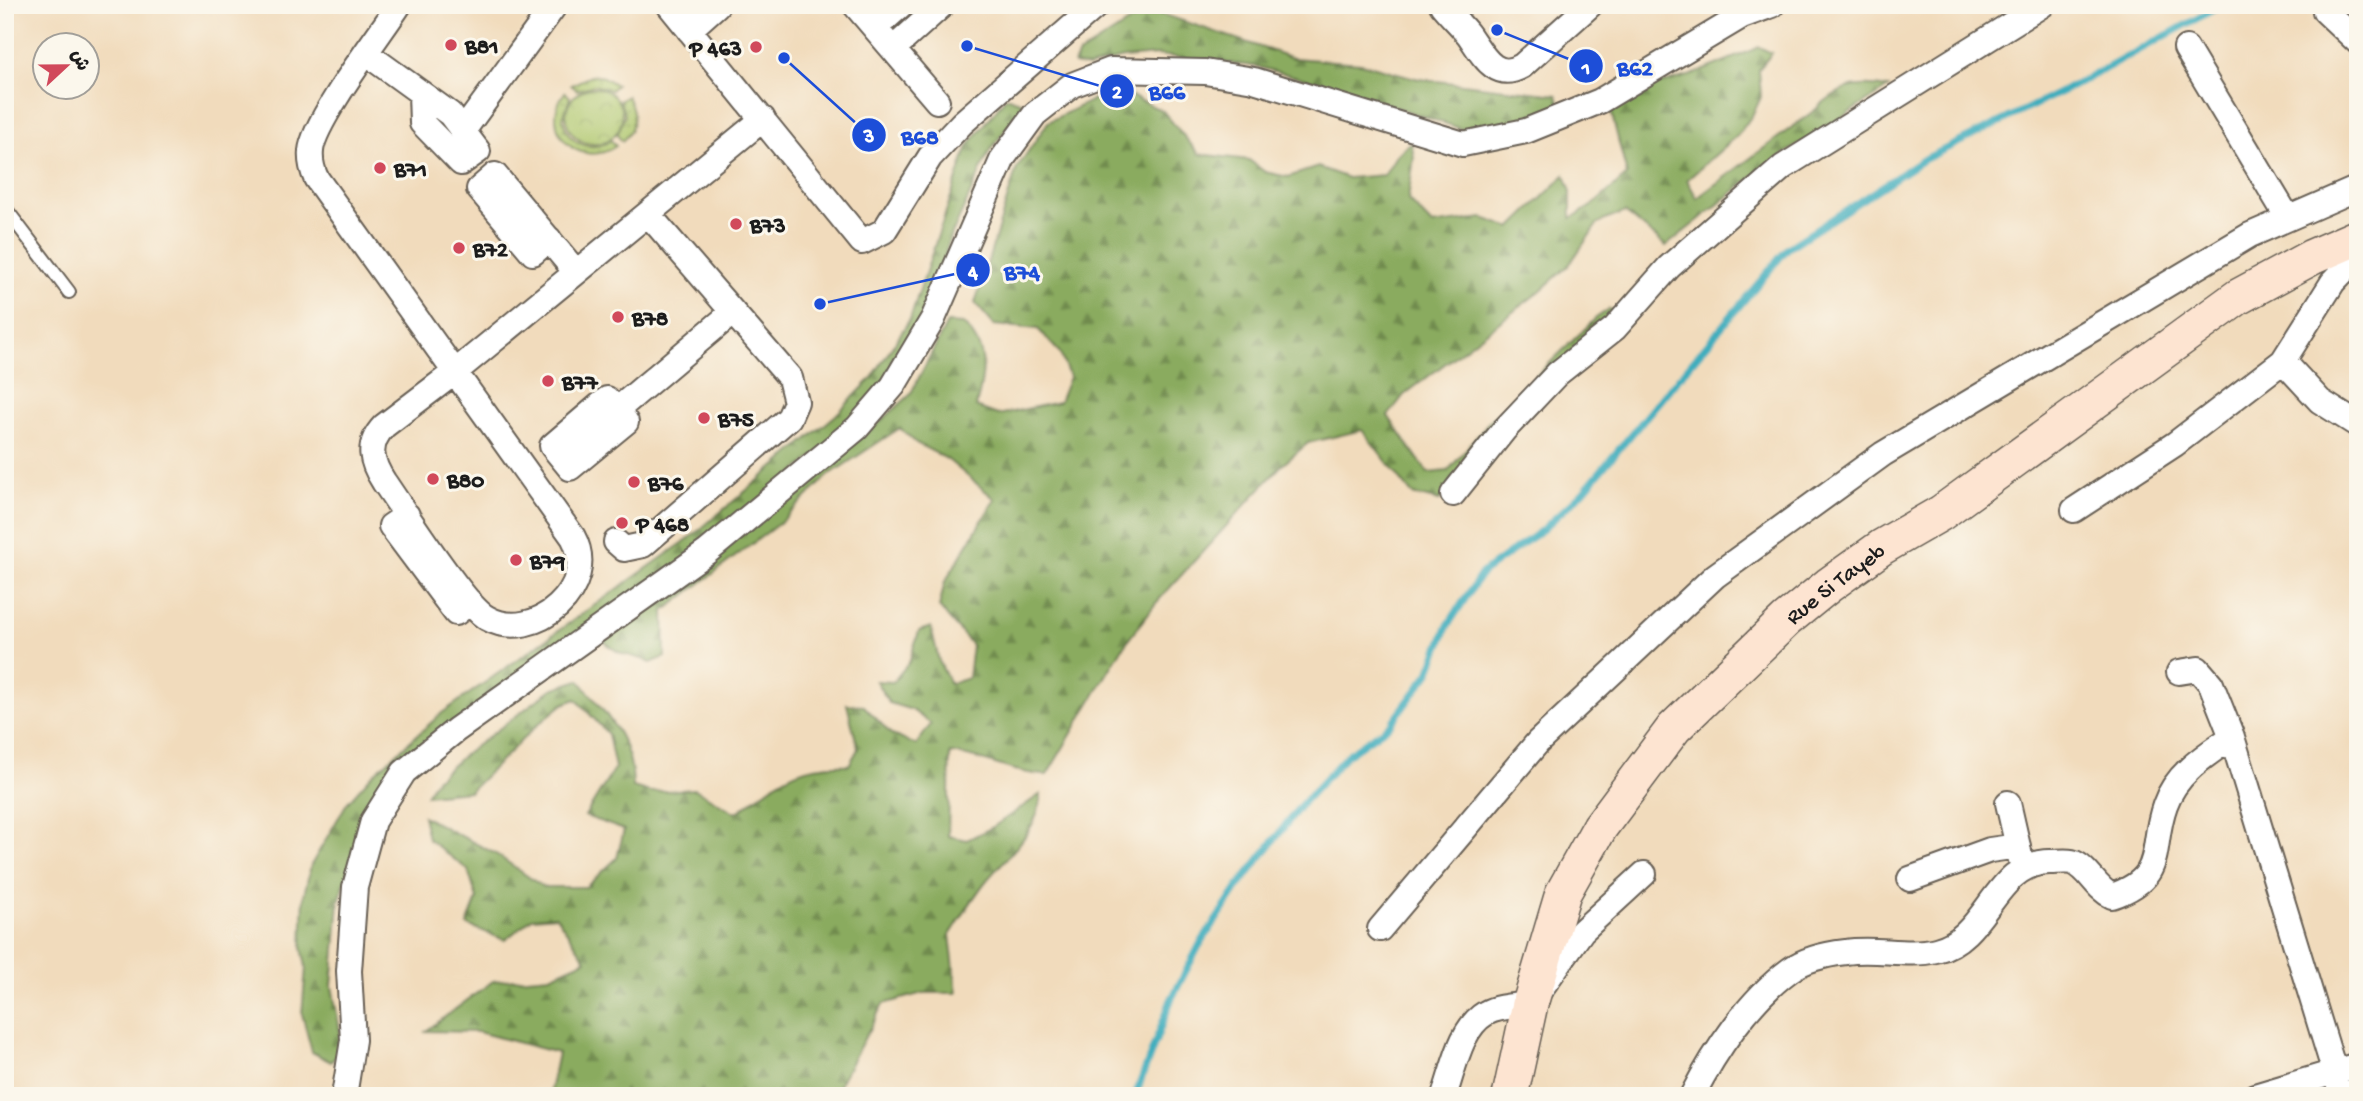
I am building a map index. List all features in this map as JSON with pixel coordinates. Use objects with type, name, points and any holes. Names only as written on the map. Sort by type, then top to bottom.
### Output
[{"type":"main road","name":"Rue Si Tayeb","points":[[1510,1096],[1530,1004],[1563,893],[1600,827],[1674,728],[1786,620],[1829,585],[1882,547],[1941,513],[2238,297],[2312,257],[2358,237]]},
{"type":"street","points":[[399,5],[314,136],[311,167],[316,178],[455,372],[573,537],[580,559],[576,584],[568,596],[550,612],[529,623],[501,624],[486,618],[470,603],[374,467],[370,449],[375,436],[455,372],[763,119]]},
{"type":"street","points":[[367,54],[450,114],[463,131],[555,5]]},
{"type":"street","points":[[669,5],[862,242],[884,231],[930,157],[962,122],[1097,5]]},
{"type":"street","points":[[689,30],[717,5]]},
{"type":"street","points":[[855,5],[937,101]]},
{"type":"street","points":[[875,28],[901,5]]},
{"type":"street","points":[[893,49],[942,5]]},
{"type":"street","points":[[1442,5],[1469,36],[1476,50],[1494,67],[1509,71],[1522,66],[1590,5]]},
{"type":"street","points":[[344,1096],[353,1040],[349,971],[355,887],[373,821],[404,772],[456,730],[708,552],[857,428],[893,386],[933,319],[1003,158],[1035,114],[1072,85],[1111,70],[1205,72],[1254,80],[1463,144],[1527,131],[1600,101],[1742,16],[1772,5]]},
{"type":"street","points":[[1453,494],[1504,430],[1557,374],[1615,328],[1668,267],[1783,167],[2042,5]]},
{"type":"street","points":[[2325,11],[2358,42]]},
{"type":"street","points":[[2186,48],[2288,218]]},
{"type":"street","points":[[1380,929],[1538,742],[1715,576],[1883,454],[2250,235],[2358,188]]},
{"type":"street","points":[[616,542],[624,549],[643,545],[792,412],[796,392],[790,378],[648,214]]},
{"type":"street","points":[[549,239],[576,272]]},
{"type":"street","points":[[2074,509],[2175,444],[2283,360],[2333,282],[2358,256]]},
{"type":"street","points":[[561,457],[552,446],[607,400],[616,410],[653,379],[664,392],[714,350],[703,337],[733,312]]},
{"type":"street","points":[[2283,360],[2320,401],[2358,425]]},
{"type":"street","points":[[2179,672],[2199,669],[2211,684],[2232,737],[2342,1096]]},
{"type":"street","points":[[1910,879],[1990,850],[2040,862],[2073,862],[2091,877],[2101,891],[2112,895],[2140,884],[2155,862],[2165,805],[2171,795],[2190,767],[2232,737]]},
{"type":"street","points":[[1692,1096],[1704,1073],[1753,1004],[1791,969],[1819,957],[1848,951],[1937,950],[1968,932],[2011,877],[2021,857],[2008,803]]},
{"type":"street","points":[[1444,1096],[1463,1041],[1475,1021],[1488,1011],[1530,1004],[1582,931],[1644,874]]},
{"type":"street","points":[[2255,1096],[2358,1065]]},
{"type":"lane","points":[[5,208],[69,292]]},
{"type":"green space","points":[[1159,13],[1293,58],[1361,63],[1419,79],[1557,95],[1560,106],[1512,122],[1468,131],[1326,84],[1254,66],[1157,55],[1124,58],[1088,67],[1074,64],[1079,54],[1136,18]]},
{"type":"green space","points":[[1759,47],[1772,53],[1759,69],[1761,97],[1738,135],[1687,180],[1697,198],[1840,91],[1856,86],[1888,88],[1770,163],[1666,246],[1625,212],[1598,223],[1569,265],[1539,292],[1404,395],[1388,416],[1428,473],[1448,471],[1486,425],[1596,318],[1609,309],[1617,312],[1498,430],[1439,501],[1412,494],[1362,430],[1308,443],[1280,467],[1156,603],[1123,647],[1047,775],[1022,772],[950,753],[948,836],[967,840],[993,827],[1041,794],[1035,820],[1029,831],[982,887],[950,935],[957,993],[923,993],[883,1004],[833,1096],[549,1096],[558,1053],[478,1032],[426,1031],[493,981],[550,976],[586,960],[556,916],[532,918],[505,940],[467,925],[477,899],[468,870],[428,839],[423,816],[496,854],[543,887],[586,887],[617,858],[624,830],[585,816],[615,768],[608,734],[576,699],[563,704],[536,726],[470,791],[426,795],[436,779],[464,755],[552,689],[579,680],[608,717],[623,742],[632,770],[633,787],[650,792],[695,789],[736,813],[788,776],[813,767],[849,765],[858,749],[847,704],[864,706],[892,735],[916,745],[931,724],[912,710],[889,703],[876,681],[893,682],[909,662],[919,631],[931,627],[939,661],[950,684],[968,678],[972,645],[939,607],[945,582],[995,499],[947,459],[916,443],[900,428],[829,475],[782,521],[664,611],[665,657],[651,663],[622,653],[603,640],[873,428],[910,395],[947,323],[963,324],[978,343],[983,373],[976,407],[998,415],[1059,402],[1069,377],[1060,353],[1038,329],[994,325],[975,303],[1017,168],[1048,122],[1098,97],[1129,95],[1163,111],[1199,154],[1249,160],[1265,172],[1288,177],[1318,167],[1348,178],[1384,175],[1396,156],[1411,142],[1414,157],[1408,200],[1432,225],[1483,218],[1511,228],[1565,175],[1571,192],[1571,218],[1592,206],[1627,175],[1610,107],[1653,86],[1692,75]]},
{"type":"green space","points":[[593,75],[603,77],[616,85],[611,90],[594,85],[577,90],[571,85]]},
{"type":"green space","points":[[594,88],[605,90],[614,96],[620,105],[620,127],[614,136],[605,142],[594,144],[583,142],[574,136],[568,127],[566,116],[568,105],[574,96],[583,90]]},
{"type":"green space","points":[[565,92],[570,97],[563,118],[565,127],[574,140],[595,146],[611,140],[616,146],[602,153],[588,154],[576,150],[566,142],[559,132],[556,119],[558,106]]},
{"type":"green space","points":[[627,96],[633,120],[630,131],[622,141],[617,135],[625,116],[620,101]]},
{"type":"green space","points":[[1006,97],[1023,103],[989,152],[949,241],[927,320],[852,424],[702,550],[384,786],[367,806],[339,902],[332,986],[343,1048],[331,1062],[312,1052],[302,1014],[306,967],[302,948],[304,895],[311,865],[347,803],[371,776],[442,713],[691,537],[836,415],[872,378],[910,319],[968,146]]},
{"type":"waterway","points":[[1135,1096],[1171,1000],[1199,946],[1238,887],[1301,805],[1347,755],[1390,725],[1429,673],[1448,625],[1482,573],[1542,530],[1583,492],[1788,248],[1921,161],[2079,83],[2222,5]]},
{"type":"place","name":"B62","points":[[1497,30]]},
{"type":"place","name":"B81","points":[[451,45]]},
{"type":"place","name":"B66","points":[[967,46]]},
{"type":"place","name":"P 463","points":[[756,47]]},
{"type":"place","name":"B68","points":[[784,58]]},
{"type":"place","name":"B71","points":[[380,168]]},
{"type":"place","name":"B73","points":[[736,224]]},
{"type":"place","name":"B72","points":[[459,248]]},
{"type":"place","name":"B74","points":[[820,304]]},
{"type":"place","name":"B78","points":[[618,317]]},
{"type":"place","name":"B77","points":[[548,381]]},
{"type":"place","name":"B75","points":[[704,418]]},
{"type":"place","name":"B80","points":[[433,479]]},
{"type":"place","name":"B76","points":[[634,482]]},
{"type":"place","name":"P 468","points":[[622,523]]},
{"type":"place","name":"B79","points":[[516,560]]}]
